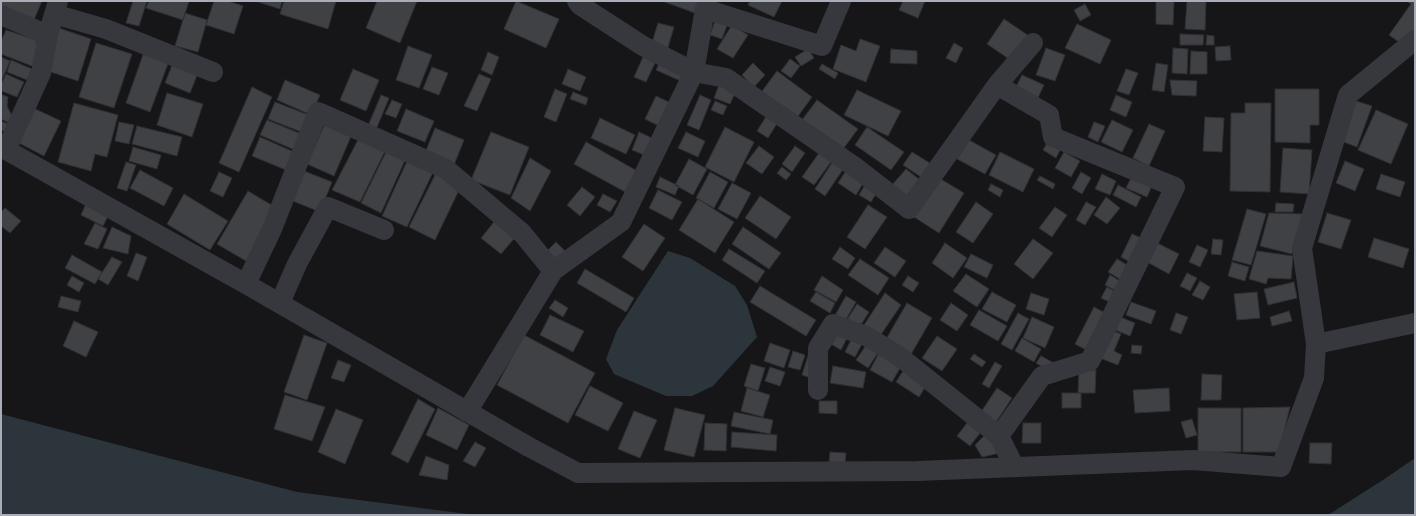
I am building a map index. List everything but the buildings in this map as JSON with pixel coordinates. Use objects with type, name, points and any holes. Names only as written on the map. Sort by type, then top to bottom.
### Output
[{"type":"street","points":[[577,1],[580,5],[643,46],[694,72],[726,78],[855,167],[909,209],[997,85],[1033,42]]},
{"type":"street","points":[[467,412],[553,271],[620,222],[694,72],[705,9],[822,46],[841,1]]},
{"type":"street","points":[[212,72],[56,8],[48,36],[41,72],[4,148],[280,303],[529,448],[578,473],[917,471],[1193,460],[1281,468],[1314,378],[1316,344],[1302,248],[1348,95],[1415,40]]},
{"type":"street","points":[[1,15],[48,36]]},
{"type":"street","points":[[997,85],[1050,115],[1053,137],[1175,187],[1090,361],[1042,376],[999,436]]},
{"type":"street","points":[[246,284],[272,229],[318,112],[446,169],[522,233],[553,271]]},
{"type":"street","points":[[280,303],[297,264],[328,207],[384,230]]},
{"type":"street","points":[[1316,344],[1415,323]]},
{"type":"street","points":[[818,390],[818,348],[833,324],[866,336],[898,356],[999,436],[1014,466]]},
{"type":"shaded area","points":[[668,251],[690,258],[735,286],[747,305],[757,337],[713,386],[692,396],[666,396],[614,374],[606,359],[617,330]]},
{"type":"shaded area","points":[[1,414],[297,492],[475,515],[1,515]]},
{"type":"shaded area","points":[[1415,458],[1415,515],[1328,515],[1386,478]]}]
